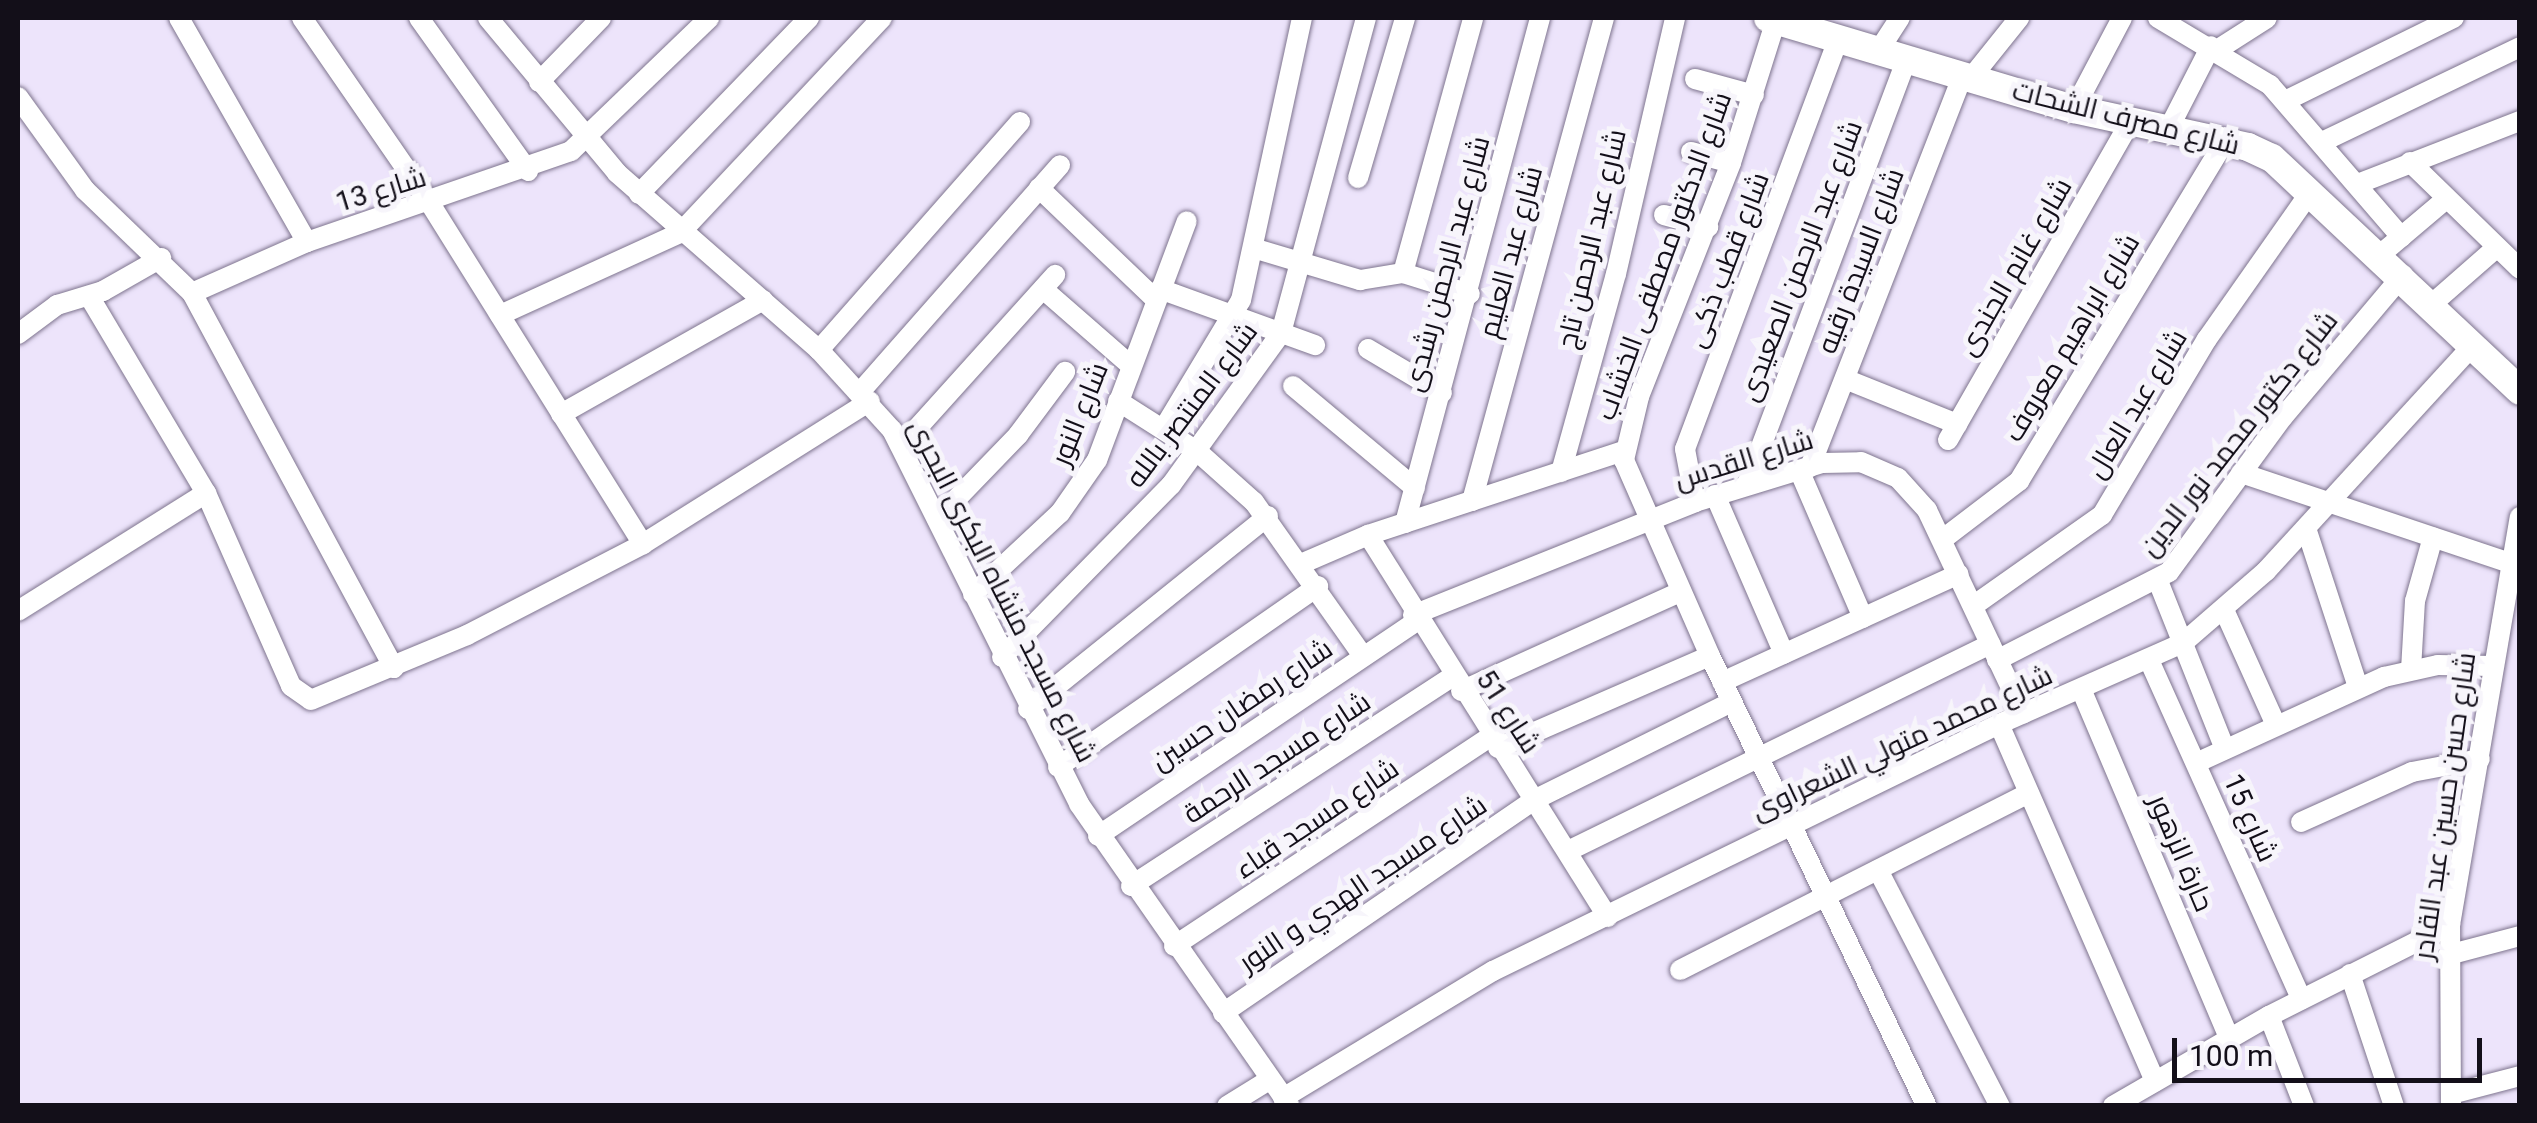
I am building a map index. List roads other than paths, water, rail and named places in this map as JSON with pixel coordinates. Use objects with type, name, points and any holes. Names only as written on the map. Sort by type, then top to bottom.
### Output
[{"type":"street","points":[[179,18],[307,242]]},
{"type":"street","points":[[302,18],[431,205],[643,544]]},
{"type":"street","points":[[419,18],[528,171]]},
{"type":"street","points":[[539,82],[602,18]]},
{"type":"street","name":"شارع 13","points":[[192,292],[307,242],[528,171],[586,142],[709,18]]},
{"type":"street","points":[[639,194],[808,18]]},
{"type":"street","points":[[500,315],[680,232],[882,18]]},
{"type":"street","points":[[1164,428],[1234,316],[1253,248],[1302,18]]},
{"type":"street","name":"شارع المنتصر بالله","points":[[1002,657],[1198,452],[1282,333],[1366,18]]},
{"type":"street","points":[[1358,178],[1405,18]]},
{"type":"street","points":[[1403,274],[1474,18]]},
{"type":"street","name":"شارع عبد الرحمن رشدى","points":[[1405,523],[1470,294],[1540,18]]},
{"type":"street","name":"شارع عبد العليم","points":[[1472,501],[1604,18]]},
{"type":"street","name":"شارع عبد الرحمن تاج","points":[[1561,472],[1616,274],[1675,18]]},
{"type":"street","points":[[1878,50],[1900,18]]},
{"type":"street","name":"شارع السيدة رقيه","points":[[1804,468],[1845,379],[1967,76],[2019,18]]},
{"type":"street","points":[[2074,108],[2122,18]]},
{"type":"street","points":[[2158,18],[2214,48],[2287,100],[2360,183],[2391,246],[2446,199]]},
{"type":"street","points":[[2168,130],[2214,48],[2267,18]]},
{"type":"street","name":"شارع مصرف الشحات","points":[[1772,19],[1833,30],[1878,50],[2074,108],[2224,142],[2272,158],[2311,191],[2391,246],[2403,276],[2520,391]]},
{"type":"street","name":"شارع الدكتور مصطفى الخشاب","points":[[1772,19],[1732,163],[1623,452],[1647,520],[1680,592],[1927,1106]]},
{"type":"street","points":[[2287,100],[2448,19]]},
{"type":"street","name":"شارع مسجد منشاه البكرى البحرى","points":[[496,21],[586,142],[680,232],[819,350],[866,396],[902,445],[1028,709],[1098,836],[1286,1102]]},
{"type":"street","name":"شارع قطب ذكى","points":[[1784,654],[1705,498],[1685,449],[1833,30]]},
{"type":"street","points":[[2324,141],[2520,47]]},
{"type":"street","name":"شارع عبد الرحمن الصعيدى","points":[[1747,484],[1907,58]]},
{"type":"street","points":[[1695,79],[1754,95]]},
{"type":"street","points":[[18,98],[74,178],[192,292],[394,668]]},
{"type":"street","points":[[2360,183],[2520,121]]},
{"type":"street","points":[[819,350],[1020,122]]},
{"type":"street","name":"شارع غانم الجندى","points":[[1845,379],[1952,432],[2130,122]]},
{"type":"street","name":"شارع ابراهيم معروف","points":[[1943,539],[2019,481],[2224,142]]},
{"type":"street","points":[[1691,152],[1732,163]]},
{"type":"street","points":[[2410,162],[2520,269]]},
{"type":"street","points":[[89,296],[206,493],[300,696],[322,699],[394,668],[643,544],[866,396],[1060,165]]},
{"type":"street","points":[[1039,188],[1158,294],[1315,345]]},
{"type":"street","name":"شارع عبد العال","points":[[1973,606],[2082,536],[2102,515],[2207,339],[2311,191]]},
{"type":"street","points":[[1664,215],[1708,227]]},
{"type":"street","name":"شارع النور","points":[[973,594],[1028,547],[1081,487],[1187,221]]},
{"type":"street","points":[[2432,304],[2496,247]]},
{"type":"street","points":[[1253,248],[1360,280],[1403,274],[1470,294]]},
{"type":"street","points":[[18,334],[58,305],[89,296],[161,258]]},
{"type":"street","name":"شارع دكتور محمد نور الدين","points":[[1570,850],[1757,755],[2158,581],[2403,276]]},
{"type":"street","points":[[902,445],[1049,282],[1130,364]]},
{"type":"street","points":[[562,414],[763,300]]},
{"type":"street","name":"شارع محمد متولي الشعراوى","points":[[1286,1102],[1493,971],[1999,724],[2183,643],[2224,612],[2473,346]]},
{"type":"street","points":[[1368,349],[1442,394]]},
{"type":"street","points":[[937,518],[1006,450],[1065,372]]},
{"type":"street","points":[[1294,386],[1415,488]]},
{"type":"street","points":[[1118,401],[1198,452],[1268,516],[1363,656]]},
{"type":"street","points":[[1302,563],[1368,535],[1623,452]]},
{"type":"street","name":"شارع القدس","points":[[1415,618],[1705,498],[1840,460],[1880,468],[1914,492],[1943,539],[2024,713]]},
{"type":"street","points":[[1804,468],[1862,618]]},
{"type":"street","points":[[2241,474],[2507,562]]},
{"type":"street","points":[[18,611],[206,493]]},
{"type":"street","points":[[1028,709],[1268,516]]},
{"type":"street","name":"شارع حسن حسين عبد القادر","points":[[2451,1100],[2450,925],[2480,758],[2507,562],[2520,517]]},
{"type":"street","points":[[2306,528],[2358,687]]},
{"type":"street","name":"شارع 51","points":[[1368,535],[1415,618],[1494,742],[1570,850],[1608,917]]},
{"type":"street","points":[[2412,670],[2415,601],[2432,538]]},
{"type":"street","name":"شارع مسجد الهدي و النور","points":[[1222,1013],[1534,800],[1727,692],[1784,654],[1958,574]]},
{"type":"street","points":[[2158,581],[2224,750]]},
{"type":"street","points":[[1058,767],[1318,586]]},
{"type":"street","name":"شارع مسجد الرحمة","points":[[1131,886],[1457,684],[1680,592]]},
{"type":"street","points":[[2224,612],[2276,725]]},
{"type":"street","name":"شارع رمضان حسين","points":[[1098,836],[1415,618]]},
{"type":"street","name":"شارع مسجد قباء","points":[[1174,946],[1494,742],[1710,656]]},
{"type":"street","name":"شارع 15","points":[[2149,660],[2301,999]]},
{"type":"street","points":[[2196,763],[2358,687],[2412,670],[2492,666]]},
{"type":"street","name":"حارة الزهور","points":[[2082,688],[2229,1038]]},
{"type":"street","points":[[1999,724],[2156,1081]]},
{"type":"street","points":[[2300,822],[2412,772],[2480,758]]},
{"type":"street","points":[[1680,970],[2029,793]]},
{"type":"street","points":[[1878,870],[2000,1106]]},
{"type":"street","points":[[2113,1106],[2268,1016],[2450,925]]},
{"type":"street","points":[[2448,955],[2520,936]]},
{"type":"street","points":[[2350,974],[2394,1106]]},
{"type":"street","points":[[2268,1016],[2304,1106]]},
{"type":"street","points":[[2451,1100],[2520,1076]]},
{"type":"street","points":[[1226,1106],[1270,1080]]}]
